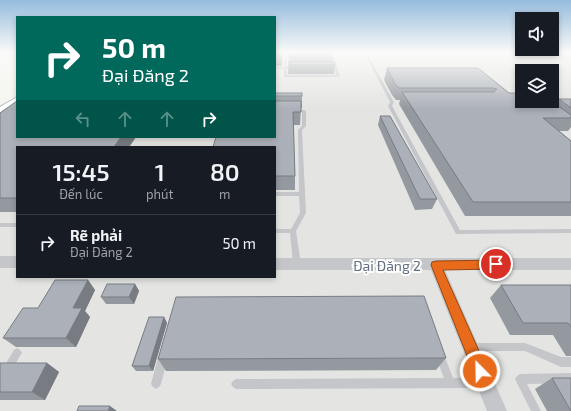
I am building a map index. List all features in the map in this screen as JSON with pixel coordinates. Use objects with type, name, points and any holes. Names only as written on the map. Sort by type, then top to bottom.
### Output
[{"type":"main road","points":[[0,104],[16,94]]},
{"type":"main road","points":[[0,112],[16,101]]},
{"type":"street","points":[[0,262],[16,262]]},
{"type":"street","name":"Đại Đăng 2","points":[[276,264],[571,264]]},
{"type":"street","points":[[436,265],[497,411]]},
{"type":"lane","points":[[285,71],[285,76],[338,76],[337,71]]},
{"type":"lane","points":[[375,71],[392,102],[390,106],[458,232],[571,231]]},
{"type":"lane","points":[[378,77],[386,77]]},
{"type":"lane","points":[[392,102],[400,102]]},
{"type":"lane","points":[[290,111],[304,112],[304,126],[300,130],[303,213],[293,231],[297,265]]},
{"type":"lane","points":[[276,194],[302,194]]},
{"type":"lane","points":[[0,225],[16,225]]},
{"type":"lane","points":[[276,231],[293,231]]},
{"type":"lane","points":[[438,347],[450,382]]},
{"type":"lane","points":[[470,347],[525,347],[561,362],[571,362]]},
{"type":"lane","points":[[156,384],[166,348]]},
{"type":"lane","points":[[0,382],[17,353]]},
{"type":"lane","points":[[536,411],[520,379],[571,378]]},
{"type":"lane","points":[[236,384],[486,383]]},
{"type":"shaded area","points":[[276,71],[515,71],[515,108],[559,108],[559,71],[571,71],[571,411],[0,411],[0,118],[16,136],[16,138],[276,138]]},
{"type":"building","points":[[389,71],[482,71],[509,93],[515,93],[515,108],[559,108],[559,107],[571,115],[571,118],[543,118],[571,141],[571,202],[473,202],[402,92],[494,92],[497,89],[399,88],[395,84]]},
{"type":"building","points":[[276,93],[302,93],[302,96],[276,96]]},
{"type":"building","points":[[559,99],[571,99],[571,108]]},
{"type":"building","points":[[276,101],[301,101],[301,112],[293,112],[295,176],[276,176],[276,146],[213,146],[216,138],[276,138]]},
{"type":"building","points":[[16,102],[16,138],[120,138],[115,146],[16,146],[16,198],[0,198],[0,113]]},
{"type":"building","points":[[380,116],[390,116],[437,199],[420,199]]},
{"type":"building","points":[[55,280],[88,280],[73,308],[82,308],[66,338],[3,338],[23,308],[38,308]]},
{"type":"building","points":[[107,284],[135,284],[129,297],[101,297]]},
{"type":"building","points":[[501,285],[571,285],[571,327],[568,323],[523,323]]},
{"type":"building","points":[[424,296],[446,358],[158,359],[176,297]]},
{"type":"building","points":[[149,317],[164,317],[149,366],[132,366]]},
{"type":"building","points":[[0,363],[47,363],[32,392],[0,392]]},
{"type":"building","points":[[552,378],[571,378],[571,411]]},
{"type":"building","points":[[79,406],[110,406],[108,411],[77,411]]},
{"type":"route","points":[[480,371],[436,265],[496,264]]}]
